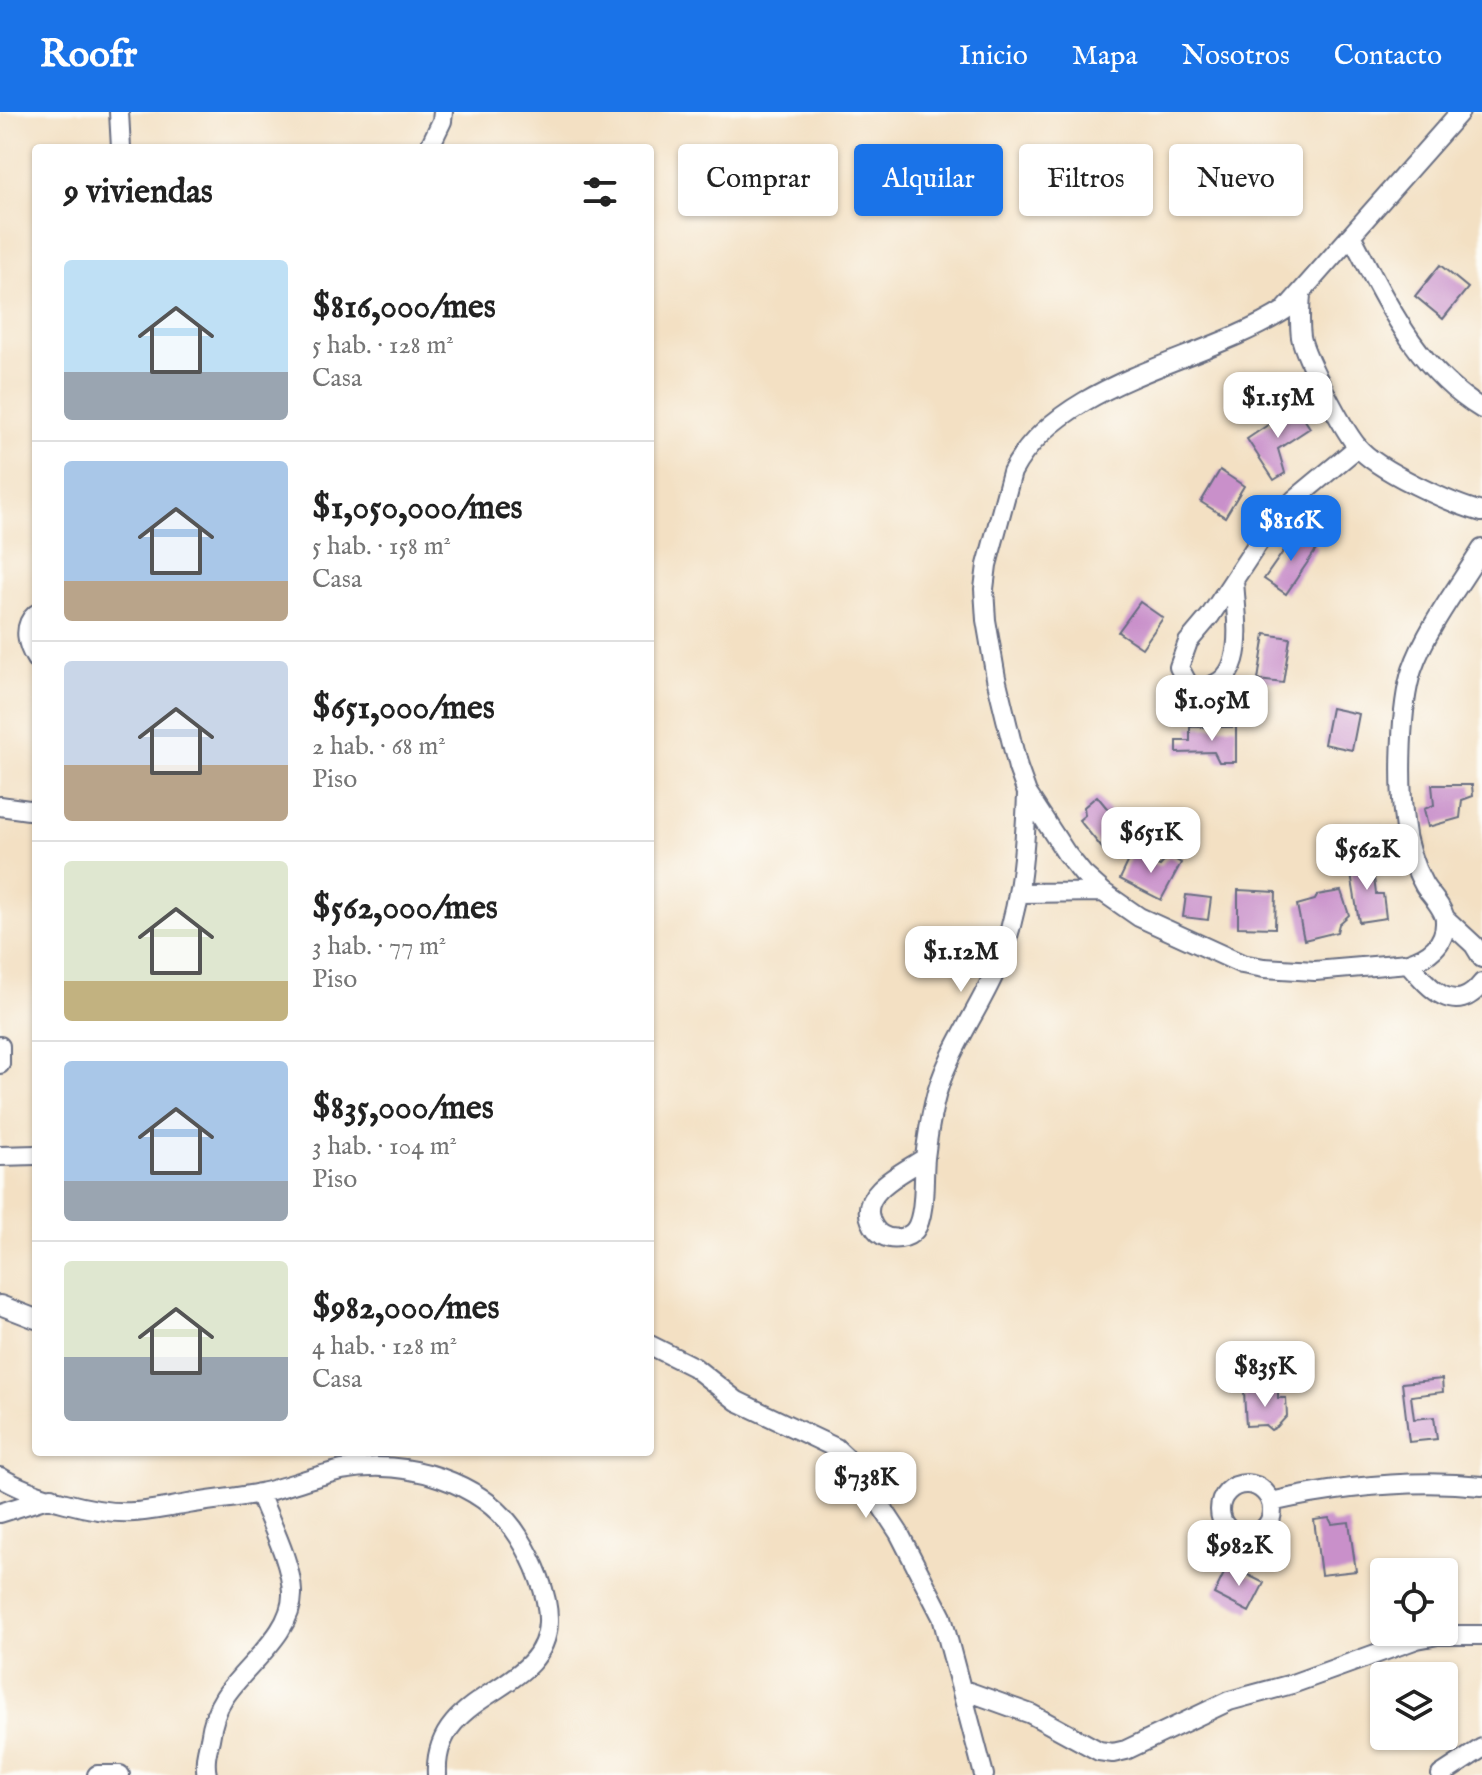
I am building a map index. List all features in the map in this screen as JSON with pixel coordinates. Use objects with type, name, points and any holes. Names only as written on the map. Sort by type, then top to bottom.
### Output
[{"type":"street","points":[[119,112],[121,144]]},
{"type":"street","points":[[431,144],[443,112]]},
{"type":"street","points":[[1445,918],[1442,938],[1422,959],[1408,963],[1315,971],[1273,969],[1242,964],[1139,917],[1103,892],[1066,853],[1027,793],[996,678],[984,589],[987,565],[1012,472],[1044,432],[1087,400],[1263,323],[1285,310],[1460,112]]},
{"type":"street","points":[[1352,237],[1391,312],[1427,363],[1453,389],[1482,409]]},
{"type":"street","points":[[1301,294],[1299,319],[1307,356],[1358,447],[1377,464],[1482,512]]},
{"type":"street","points":[[1234,580],[1238,649],[1231,671],[1221,682],[1206,689],[1190,688],[1179,667],[1188,642],[1270,525],[1294,500],[1358,447]]},
{"type":"street","points":[[1482,549],[1422,647],[1412,672],[1406,702],[1402,799],[1404,824],[1416,867],[1445,918],[1474,945],[1482,958]]},
{"type":"street","points":[[32,617],[26,631],[32,653]]},
{"type":"street","points":[[925,1158],[941,1080],[996,971],[1020,893],[1027,793]]},
{"type":"street","points":[[0,806],[32,810]]},
{"type":"street","points":[[1020,893],[1103,892]]},
{"type":"street","points":[[1408,963],[1436,994],[1448,998],[1462,997],[1476,991],[1482,983]]},
{"type":"street","points":[[0,1046],[0,1064]]},
{"type":"street","points":[[0,1156],[32,1155]]},
{"type":"street","points":[[0,1305],[32,1317]]},
{"type":"street","points":[[654,1347],[694,1367],[737,1401],[836,1448],[855,1466],[899,1533],[942,1617],[964,1690],[984,1775]]},
{"type":"street","points":[[0,1477],[95,1510],[132,1513],[259,1493],[342,1470],[395,1468],[432,1475],[476,1493],[510,1524],[523,1545],[545,1602],[549,1623],[534,1658],[512,1681],[461,1712],[439,1747],[437,1775]]},
{"type":"street","points":[[1271,1502],[1406,1484],[1482,1486]]},
{"type":"street","points":[[207,1775],[205,1765],[212,1727],[221,1702],[262,1653],[286,1620],[290,1609],[292,1592],[288,1571],[259,1493]]},
{"type":"street","points":[[0,1513],[51,1497]]},
{"type":"street","points":[[964,1690],[1031,1714],[1099,1751],[1113,1753],[1126,1750],[1229,1701],[1292,1684],[1417,1639],[1438,1635],[1482,1635]]},
{"type":"street","points":[[1441,1775],[1482,1748]]},
{"type":"street","points":[[97,1775],[120,1775]]},
{"type":"building","points":[[1440,265],[1468,288],[1443,319],[1415,296]]},
{"type":"building","points":[[1296,406],[1310,428],[1278,449],[1285,473],[1274,480],[1247,439]]},
{"type":"building","points":[[1220,470],[1244,486],[1225,517],[1201,502]]},
{"type":"building","points":[[1297,532],[1318,547],[1286,594],[1264,579]]},
{"type":"building","points":[[1140,602],[1163,618],[1142,648],[1118,632]]},
{"type":"building","points":[[1265,634],[1290,638],[1283,683],[1258,680]]},
{"type":"building","points":[[1331,708],[1359,714],[1352,750],[1324,744]]},
{"type":"building","points":[[1190,727],[1236,727],[1236,762],[1219,762],[1214,752],[1177,753],[1177,741],[1190,741]]},
{"type":"building","points":[[1432,785],[1472,785],[1473,796],[1462,800],[1460,818],[1428,827],[1424,809],[1434,805]]},
{"type":"building","points":[[1097,796],[1128,834],[1106,853],[1079,820],[1085,815],[1084,807]]},
{"type":"building","points":[[1131,856],[1160,866],[1169,856],[1181,863],[1161,900],[1120,879]]},
{"type":"building","points":[[1372,861],[1376,894],[1383,894],[1386,918],[1359,922],[1349,862]]},
{"type":"building","points":[[1238,890],[1276,892],[1275,928],[1238,927]]},
{"type":"building","points":[[1341,891],[1349,915],[1339,924],[1337,932],[1304,940],[1297,905],[1315,900],[1317,895]]},
{"type":"building","points":[[1186,895],[1211,898],[1208,920],[1183,917]]},
{"type":"building","points":[[1442,1379],[1443,1392],[1411,1396],[1414,1419],[1434,1417],[1437,1439],[1409,1442],[1402,1383]]},
{"type":"building","points":[[1278,1389],[1278,1398],[1286,1398],[1287,1416],[1271,1430],[1265,1425],[1246,1426],[1244,1392]]},
{"type":"building","points":[[1329,1518],[1332,1524],[1349,1522],[1356,1571],[1321,1575],[1314,1520]]},
{"type":"building","points":[[1228,1565],[1264,1583],[1249,1612],[1214,1594]]}]
